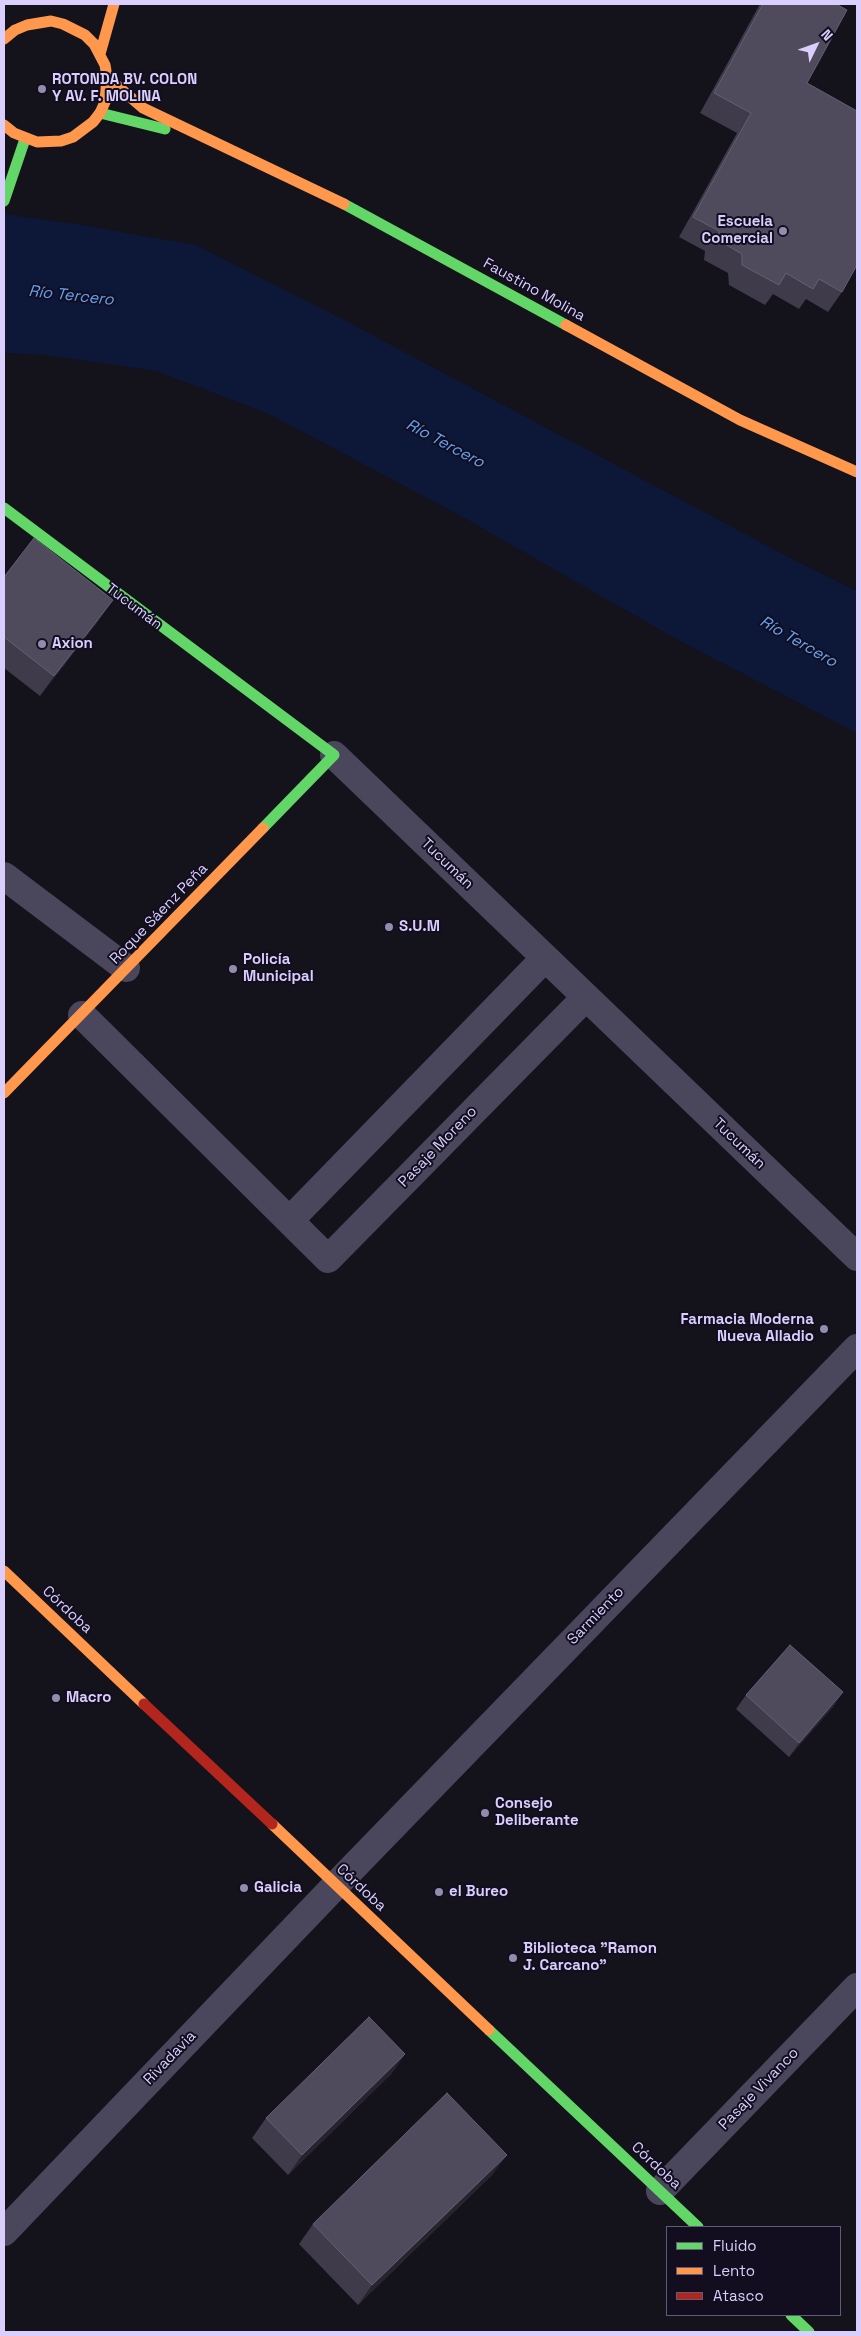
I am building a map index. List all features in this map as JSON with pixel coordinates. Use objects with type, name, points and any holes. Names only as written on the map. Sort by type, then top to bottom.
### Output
[{"type":"street","points":[[100,54],[114,4]]},
{"type":"street","points":[[51,21],[63,10]]},
{"type":"street","points":[[4,38],[27,25],[51,21],[75,28],[85,35],[100,54],[105,65],[107,77],[105,102],[100,112],[93,122],[73,137],[49,143],[25,139],[4,125]]},
{"type":"street","name":"Faustino Molina","points":[[107,77],[143,108],[352,208],[740,420],[857,472]]},
{"type":"street","name":"Faustino Molina","points":[[100,112],[129,121],[196,135]]},
{"type":"street","points":[[4,201],[25,139]]},
{"type":"street","name":"Tucumán","points":[[4,508],[334,755],[857,1257]]},
{"type":"street","name":"Roque Sáenz Peña","points":[[4,1093],[334,755]]},
{"type":"street","points":[[4,876],[126,968]]},
{"type":"street","points":[[290,1220],[545,958]]},
{"type":"street","name":"Pasaje Moreno","points":[[82,1015],[328,1259],[586,997]]},
{"type":"street","name":"Sarmiento","points":[[336,1885],[857,1348]]},
{"type":"street","name":"Córdoba","points":[[4,1571],[697,2226]]},
{"type":"street","name":"Rivadavia","points":[[4,2232],[336,1885]]},
{"type":"street","name":"Pasaje Vivanco","points":[[660,2191],[857,1987]]},
{"type":"street","points":[[792,2316],[809,2332]]},
{"type":"water","name":"Río Tercero","points":[[4,214],[82,225],[196,245],[350,323],[794,560],[857,591],[857,733],[678,640],[459,515],[269,414],[156,371],[45,355],[4,353]]},
{"type":"building","points":[[763,4],[836,4],[847,10],[807,83],[857,111],[857,265],[842,292],[819,279],[813,289],[786,273],[779,285],[742,265],[742,254],[718,240],[719,231],[693,217],[751,113],[714,93]]},
{"type":"building","name":"Axion","points":[[34,538],[113,600],[54,676],[4,637],[4,577]]},
{"type":"building","points":[[790,1645],[843,1692],[799,1743],[746,1695]]},
{"type":"building","points":[[369,2017],[405,2054],[302,2155],[266,2118]]},
{"type":"building","points":[[447,2093],[507,2155],[372,2285],[313,2224]]},
{"type":"traffic: fast","points":[[100,113],[165,129]]},
{"type":"traffic: fast","points":[[4,201],[25,139]]},
{"type":"traffic: fast","points":[[344,204],[566,325]]},
{"type":"traffic: fast","points":[[4,508],[334,755],[263,828]]},
{"type":"traffic: fast","points":[[489,2030],[697,2226]]},
{"type":"traffic: fast","points":[[792,2316],[809,2332]]},
{"type":"traffic: slow","points":[[100,54],[114,4]]},
{"type":"traffic: slow","points":[[4,39],[15,30],[27,25],[51,21],[63,24],[85,35],[94,44],[105,65],[107,77],[105,102],[100,113],[93,122],[73,137],[61,141],[37,142],[14,133],[4,125]]},
{"type":"traffic: slow","points":[[107,77],[143,108],[344,204]]},
{"type":"traffic: slow","points":[[566,325],[740,420],[857,472]]},
{"type":"traffic: slow","points":[[4,1093],[263,828]]},
{"type":"traffic: slow","points":[[4,1571],[144,1704]]},
{"type":"traffic: slow","points":[[272,1824],[489,2030]]},
{"type":"traffic: jam","points":[[144,1704],[272,1824]]},
{"type":"place","name":"ROTONDA BV. COLON Y AV. F. MOLINA","points":[[42,89]]},
{"type":"place","name":"Escuela Comercial","points":[[783,231]]},
{"type":"place","name":"Axion","points":[[42,644]]},
{"type":"place","name":"S.U.M","points":[[389,927]]},
{"type":"place","name":"Policía Municipal","points":[[233,969]]},
{"type":"place","name":"Farmacia Moderna Nueva Alladio","points":[[824,1329]]},
{"type":"place","name":"Macro","points":[[56,1698]]},
{"type":"place","name":"Consejo Deliberante","points":[[485,1813]]},
{"type":"place","name":"Galicia","points":[[244,1888]]},
{"type":"place","name":"el Bureo","points":[[439,1892]]},
{"type":"place","name":"Biblioteca \"Ramon J. Carcano\"","points":[[513,1958]]}]
